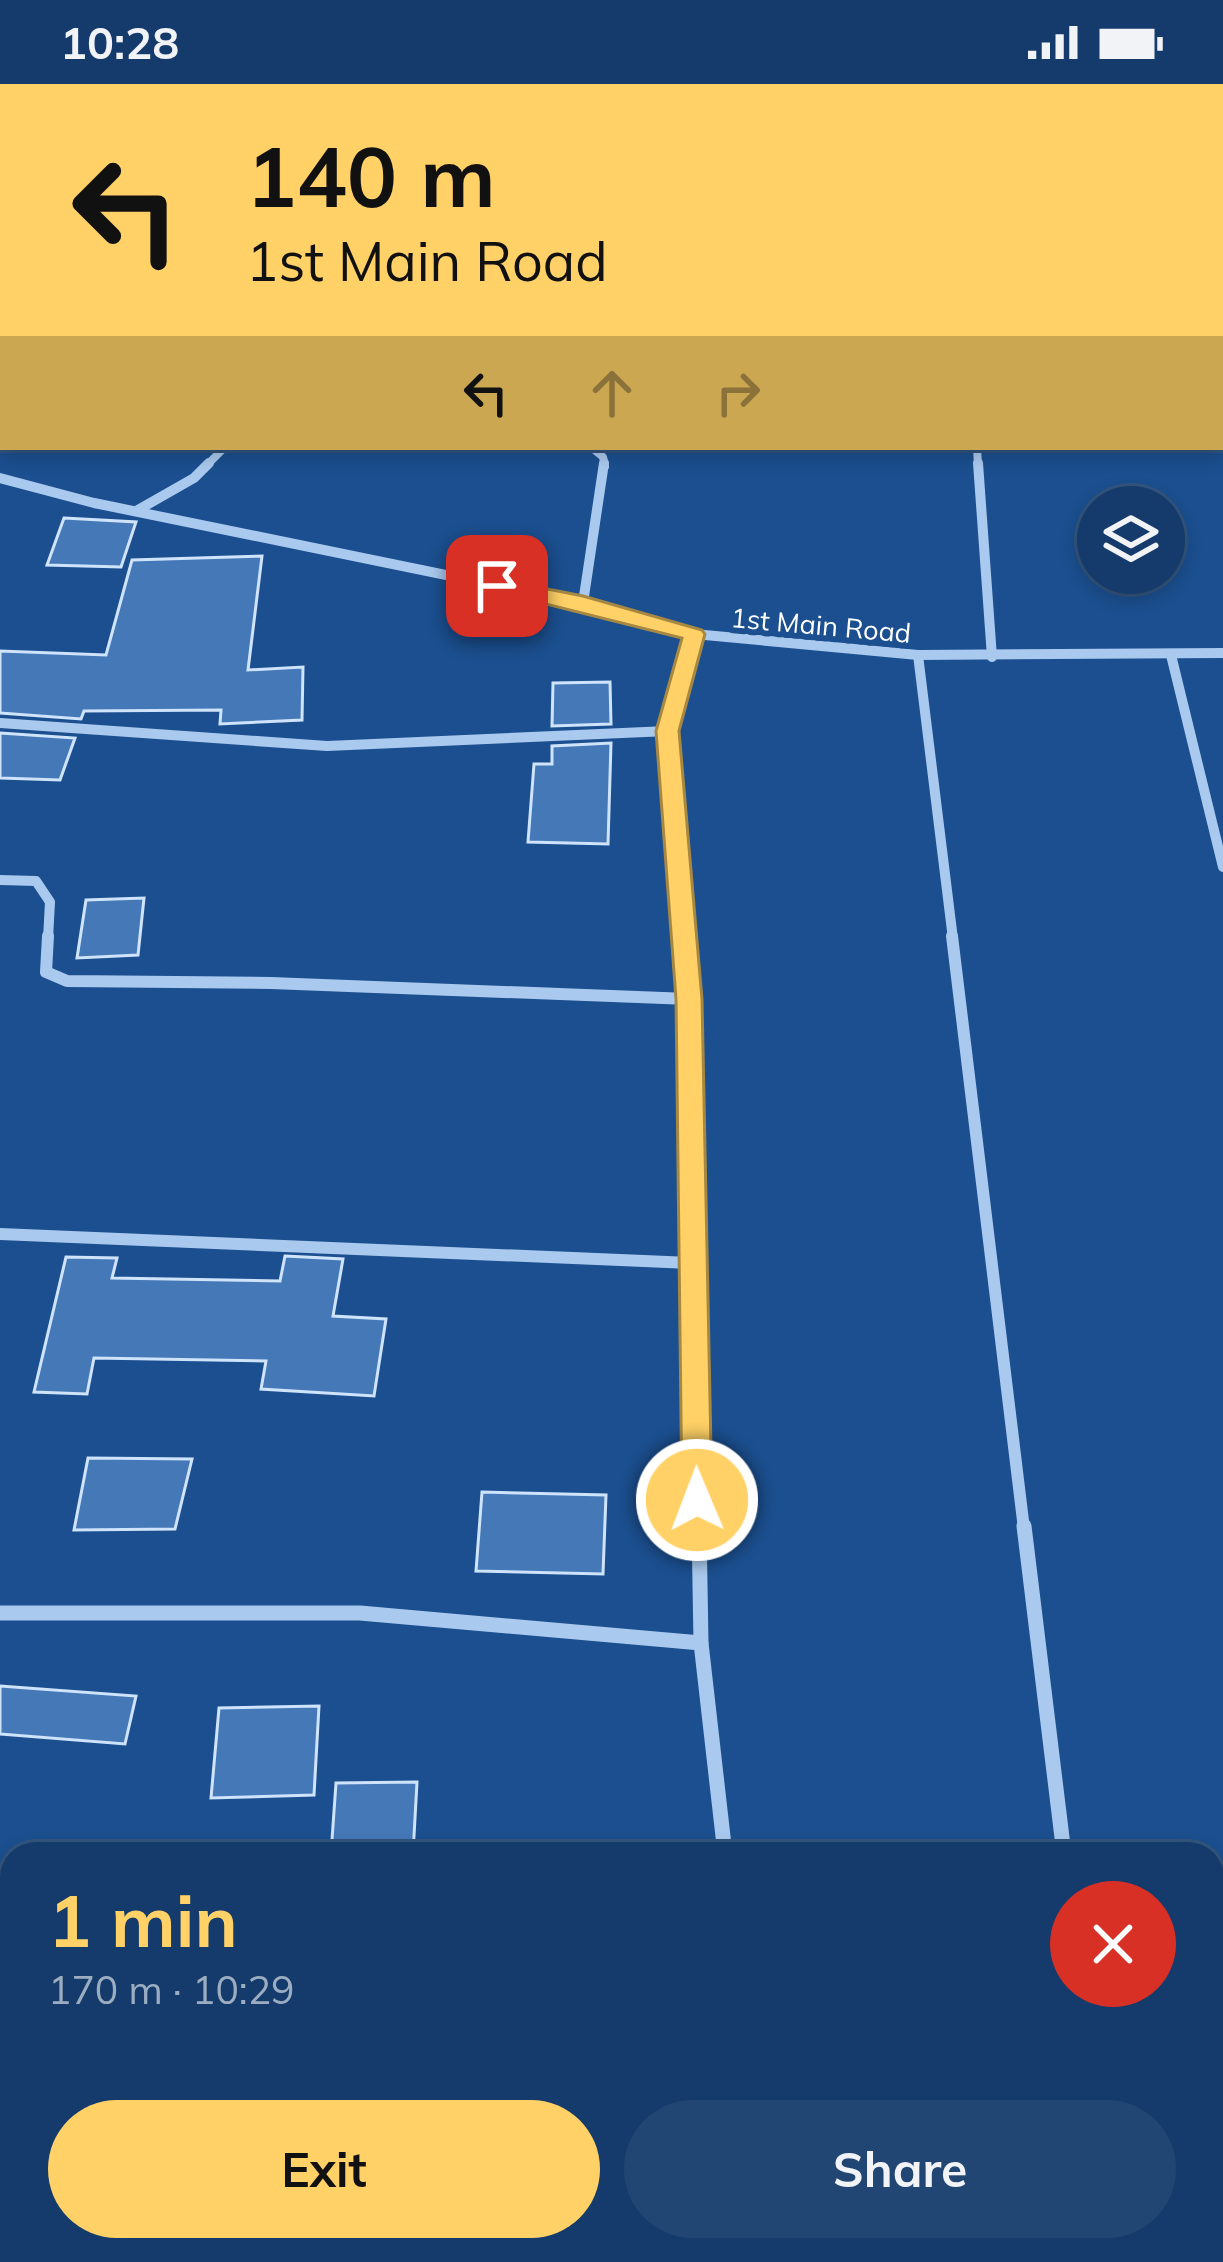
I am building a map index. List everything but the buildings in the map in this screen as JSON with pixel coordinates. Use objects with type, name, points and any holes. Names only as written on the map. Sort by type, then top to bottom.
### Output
[{"type":"street","points":[[136,511],[194,478],[222,450]]},
{"type":"street","points":[[583,603],[605,468],[603,457],[595,450]]},
{"type":"street","points":[[977,450],[992,657]]},
{"type":"street","name":"1st Main Road","points":[[0,478],[136,511],[583,603],[694,634],[917,655],[1223,653]]},
{"type":"street","points":[[694,634],[668,731],[689,999],[701,1643],[724,1842]]},
{"type":"street","points":[[917,655],[1063,1842]]},
{"type":"street","points":[[1171,655],[1223,867]]},
{"type":"street","points":[[0,722],[327,746],[668,731]]},
{"type":"street","points":[[0,880],[36,881],[50,902],[46,972],[67,981],[272,982],[689,999]]},
{"type":"street","points":[[0,1234],[691,1263]]},
{"type":"street","points":[[0,1613],[360,1613],[701,1643]]},
{"type":"route","points":[[497,586],[583,603],[694,634],[668,731],[689,999],[697,1500]]}]
